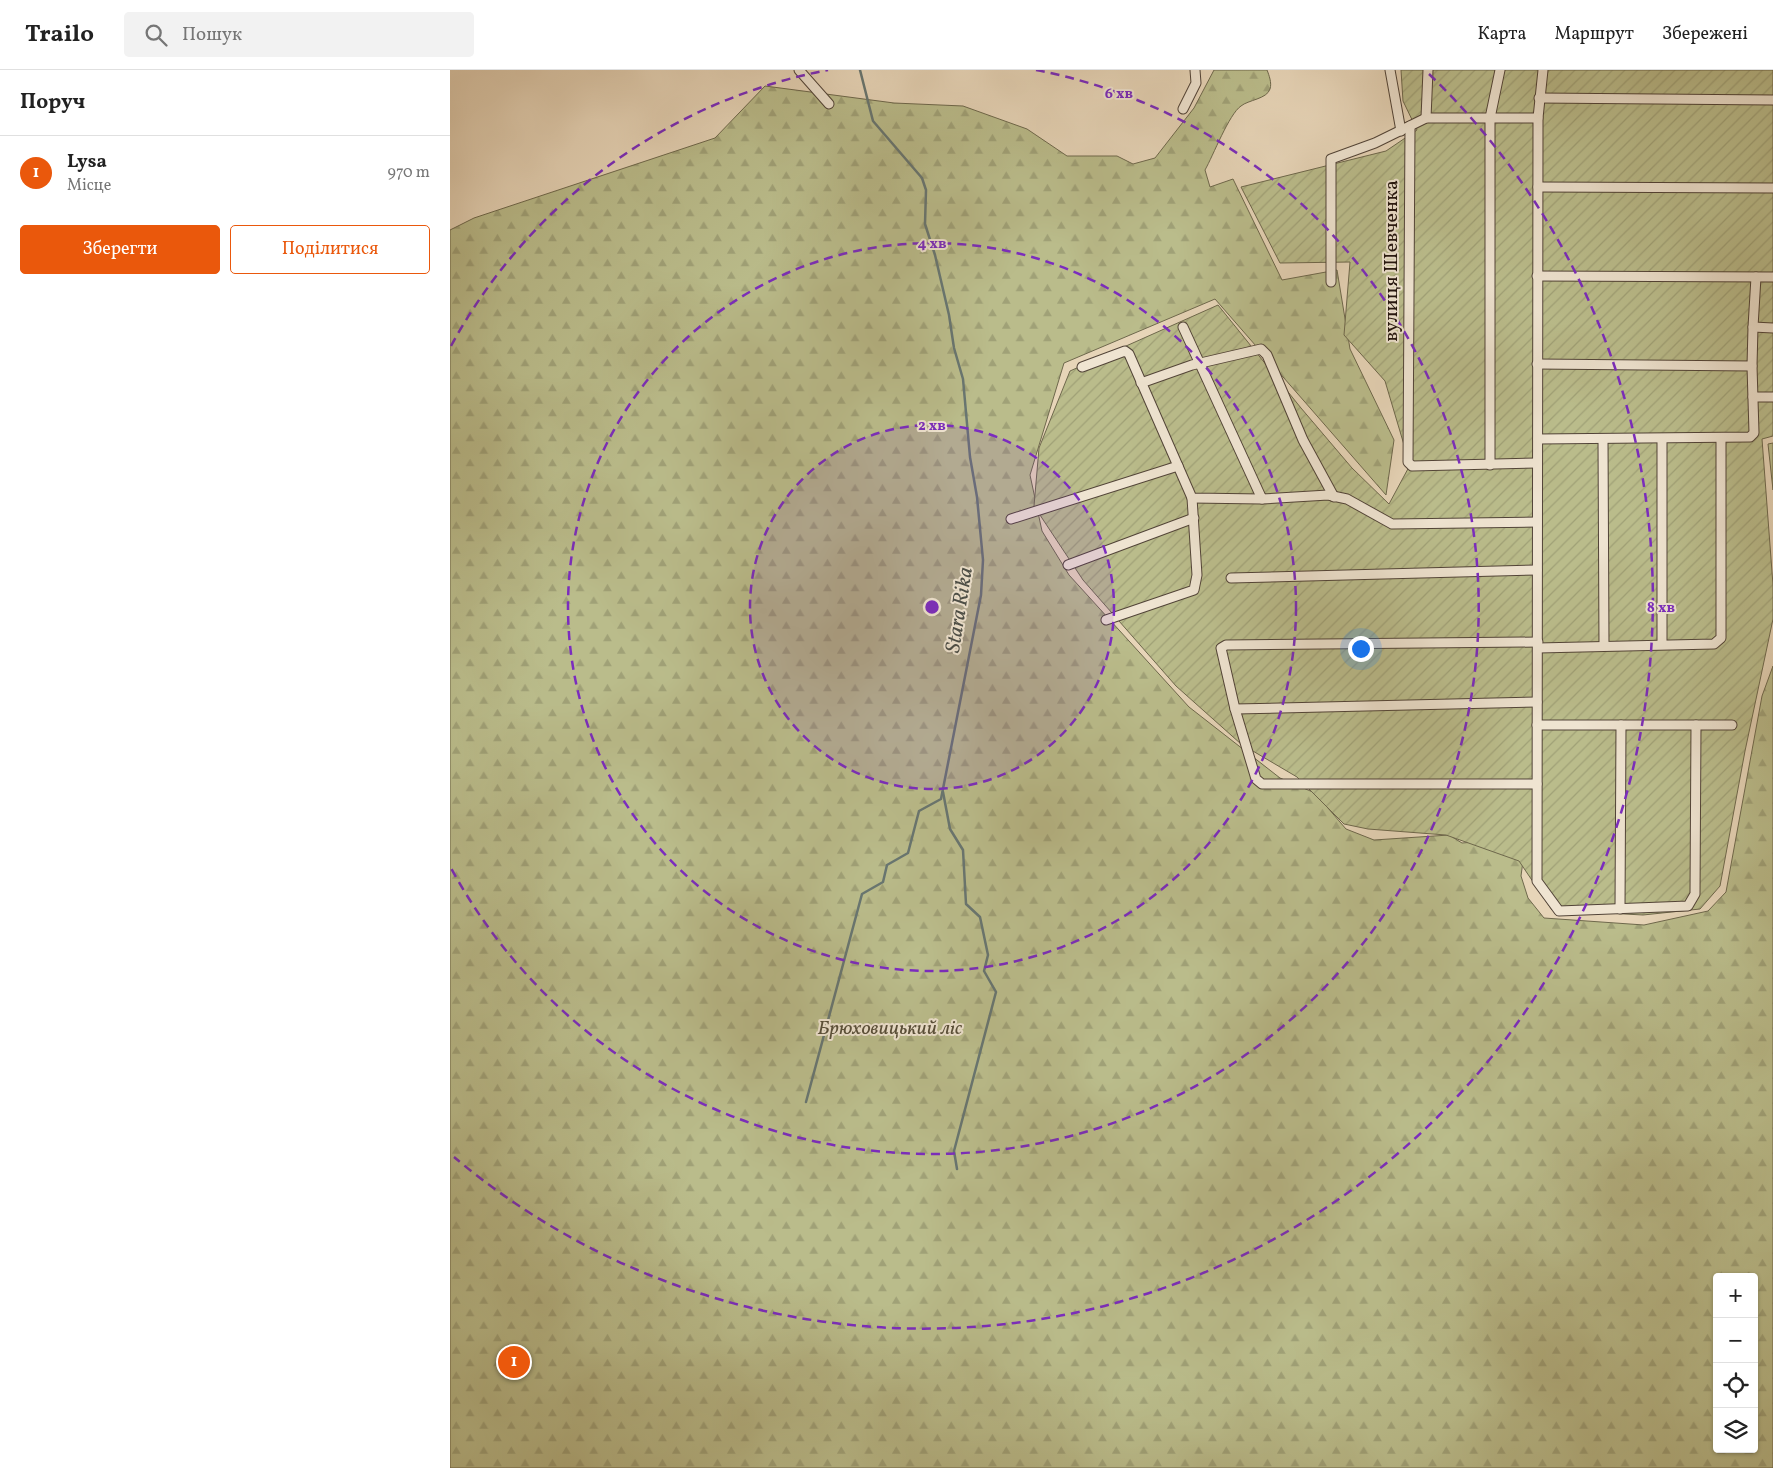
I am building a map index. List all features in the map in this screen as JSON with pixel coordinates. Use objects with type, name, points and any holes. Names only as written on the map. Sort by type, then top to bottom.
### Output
[{"type":"street","points":[[798,70],[829,104]]},
{"type":"street","points":[[1183,109],[1196,83],[1195,70]]},
{"type":"street","points":[[1390,70],[1400,131]]},
{"type":"street","points":[[1426,118],[1428,70]]},
{"type":"street","points":[[1500,70],[1490,118],[1490,465],[1538,463]]},
{"type":"street","points":[[1543,70],[1538,118],[1537,881],[1559,910],[1688,906],[1695,894],[1696,725]]},
{"type":"street","points":[[1539,98],[1773,100]]},
{"type":"street","points":[[1331,282],[1331,159],[1375,143],[1426,118],[1538,118]]},
{"type":"street","name":"вулиця Шевченка","points":[[1410,126],[1408,462],[1412,466],[1490,465]]},
{"type":"street","points":[[1538,187],[1773,188]]},
{"type":"street","points":[[1538,276],[1773,278]]},
{"type":"street","points":[[1538,439],[1750,437],[1754,433],[1752,366],[1756,277]]},
{"type":"street","points":[[1182,327],[1262,499]]},
{"type":"street","points":[[1753,327],[1773,328]]},
{"type":"street","points":[[1141,383],[1200,363],[1261,349],[1267,355],[1303,440],[1334,496]]},
{"type":"street","points":[[1082,367],[1124,351],[1129,354],[1192,498],[1194,518],[1197,575],[1194,590],[1106,620]]},
{"type":"street","points":[[1538,364],[1752,366]]},
{"type":"street","points":[[1753,397],[1773,397]]},
{"type":"street","points":[[1604,438],[1604,646]]},
{"type":"street","points":[[1662,438],[1662,644]]},
{"type":"street","points":[[1538,784],[1262,784],[1256,779],[1235,709],[1221,648],[1226,645],[1604,646],[1714,644],[1721,638],[1721,438]]},
{"type":"street","points":[[1011,520],[1178,466]]},
{"type":"street","points":[[1192,498],[1262,499],[1328,495],[1347,499],[1392,524],[1537,522]]},
{"type":"street","points":[[1068,565],[1194,518]]},
{"type":"street","points":[[1231,578],[1538,570]]},
{"type":"street","points":[[1235,709],[1537,702]]},
{"type":"street","points":[[1537,725],[1732,726]]},
{"type":"street","points":[[1620,725],[1620,909]]},
{"type":"green space","name":"Брюховицький ліс","points":[[1214,70],[1267,70],[1271,84],[1270,89],[1265,95],[1248,102],[1236,110],[1205,170],[1210,187],[1233,179],[1282,280],[1337,270],[1350,349],[1394,440],[1386,495],[1215,299],[1064,363],[1030,475],[1042,531],[1069,575],[1189,707],[1280,778],[1315,793],[1346,829],[1374,840],[1449,835],[1462,843],[1526,838],[1521,876],[1528,898],[1544,918],[1644,925],[1708,911],[1726,892],[1762,696],[1773,666],[1773,1468],[450,1468],[450,230],[474,218],[715,138],[765,86],[894,103],[963,106],[1027,129],[1067,156],[1117,156],[1133,164],[1155,158],[1194,108]]},
{"type":"green space","points":[[1401,70],[1773,70],[1773,436],[1762,439],[1773,585],[1773,619],[1745,751],[1720,886],[1700,909],[1643,915],[1552,910],[1519,861],[1446,835],[1368,829],[1344,824],[1297,777],[1241,744],[1176,686],[1083,580],[1034,506],[1039,448],[1070,371],[1218,305],[1352,468],[1389,504],[1410,465],[1385,381],[1344,335],[1350,262],[1280,263],[1241,187],[1386,151],[1417,130],[1403,101]]},
{"type":"green space","points":[[1773,443],[1773,490],[1768,444]]},
{"type":"waterway","name":"Stara Rika","points":[[806,1102],[862,894],[883,882],[887,865],[908,853],[919,811],[941,799],[981,595],[983,560],[977,497],[970,457],[963,379],[954,348],[949,315],[935,255],[925,224],[926,190],[922,178],[873,121],[860,70]]},
{"type":"waterway","points":[[943,792],[950,829],[963,850],[966,904],[980,917],[988,955],[984,971],[996,992],[954,1151],[957,1169]]},
{"type":"place","name":"Lysa","points":[[514,1362]]}]
